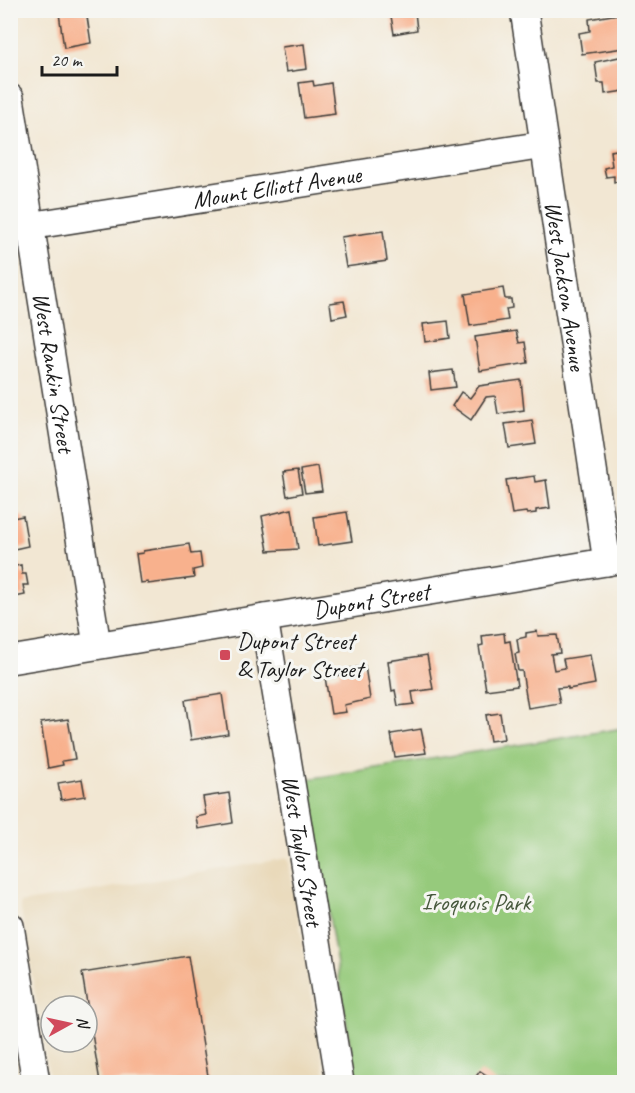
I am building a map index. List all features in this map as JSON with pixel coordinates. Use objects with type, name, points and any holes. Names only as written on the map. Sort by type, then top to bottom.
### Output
[{"type":"street","name":"West Jackson Avenue","points":[[524,10],[544,145],[616,560]]},
{"type":"street","name":"West Rankin Street","points":[[10,98],[20,227],[97,645]]},
{"type":"street","name":"Mount Elliott Avenue","points":[[20,227],[544,145]]},
{"type":"street","name":"Dupont Street","points":[[10,660],[616,560]]},
{"type":"street","name":"West Taylor Street","points":[[264,618],[340,1083]]},
{"type":"street","points":[[10,926],[36,1083]]},
{"type":"shaded area","points":[[288,858],[326,1082],[50,1082],[45,1054],[99,1054],[99,994],[39,994],[39,1016],[20,903]]},
{"type":"green space","name":"Iroquois Park","points":[[624,728],[624,1082],[356,1082],[307,779]]},
{"type":"building","points":[[86,10],[91,43],[64,48],[59,13]]},
{"type":"building","points":[[415,12],[417,30],[394,34],[391,16]]},
{"type":"building","points":[[624,13],[624,48],[582,54],[579,33],[590,31],[589,19]]},
{"type":"building","points":[[304,44],[307,69],[286,72],[282,47]]},
{"type":"building","points":[[624,56],[624,91],[605,94],[604,83],[598,83],[595,62]]},
{"type":"building","points":[[313,81],[314,86],[331,83],[335,114],[304,118],[299,83]]},
{"type":"building","points":[[624,149],[624,181],[614,182],[614,176],[606,177],[604,168],[612,166],[610,151]]},
{"type":"building","points":[[383,231],[387,261],[346,267],[341,237]]},
{"type":"building","points":[[503,288],[505,299],[511,299],[512,308],[506,309],[508,320],[470,326],[465,294]]},
{"type":"building","points":[[344,301],[347,315],[332,318],[330,303]]},
{"type":"building","points":[[448,321],[450,338],[425,342],[423,324]]},
{"type":"building","points":[[516,331],[519,343],[525,342],[528,363],[480,371],[475,337]]},
{"type":"building","points":[[453,370],[456,387],[431,390],[429,373]]},
{"type":"building","points":[[521,380],[524,410],[498,414],[495,396],[486,397],[471,420],[452,406],[461,392],[470,398],[479,386]]},
{"type":"building","points":[[532,420],[536,444],[509,448],[505,424]]},
{"type":"building","points":[[318,467],[322,491],[305,493],[301,470]]},
{"type":"building","points":[[298,470],[302,493],[287,496],[283,472]]},
{"type":"building","points":[[534,476],[535,482],[546,480],[550,508],[536,510],[536,513],[512,514],[506,480]]},
{"type":"building","points":[[10,508],[13,518],[23,516],[28,546],[10,550]]},
{"type":"building","points":[[292,509],[298,549],[268,551],[262,516]]},
{"type":"building","points":[[347,512],[352,541],[318,546],[314,517]]},
{"type":"building","points":[[189,544],[191,554],[200,553],[202,568],[193,570],[194,578],[140,583],[136,554]]},
{"type":"building","points":[[21,565],[22,574],[26,574],[28,585],[23,585],[25,595],[10,598],[10,567]]},
{"type":"building","points":[[537,631],[538,636],[557,635],[560,653],[551,654],[554,670],[565,668],[563,659],[590,655],[595,684],[568,689],[568,687],[557,688],[560,703],[528,708],[522,671],[518,671],[515,654],[519,653],[517,639],[526,637],[526,633]]},
{"type":"building","points":[[504,633],[505,642],[510,641],[517,686],[486,690],[479,646],[483,645],[482,636]]},
{"type":"building","points":[[427,655],[433,689],[412,692],[414,704],[398,706],[395,690],[392,691],[388,661]]},
{"type":"building","points":[[365,666],[370,699],[344,705],[346,712],[331,714],[325,677],[340,675],[339,670]]},
{"type":"building","points":[[222,694],[228,734],[191,740],[185,700]]},
{"type":"building","points":[[500,713],[504,739],[490,741],[486,715]]},
{"type":"building","points":[[68,719],[75,759],[62,761],[63,765],[48,768],[41,723]]},
{"type":"building","points":[[421,729],[426,753],[395,757],[391,734]]},
{"type":"building","points":[[82,779],[85,796],[61,800],[58,783]]},
{"type":"building","points":[[229,793],[233,823],[198,829],[196,817],[206,815],[203,797]]},
{"type":"building","points":[[188,956],[209,1082],[100,1082],[95,1054],[99,1054],[99,994],[85,994],[82,973]]},
{"type":"building","points":[[480,1071],[497,1082],[472,1082]]},
{"type":"place","name":"Dupont Street & Taylor Street","points":[[225,655]]}]
